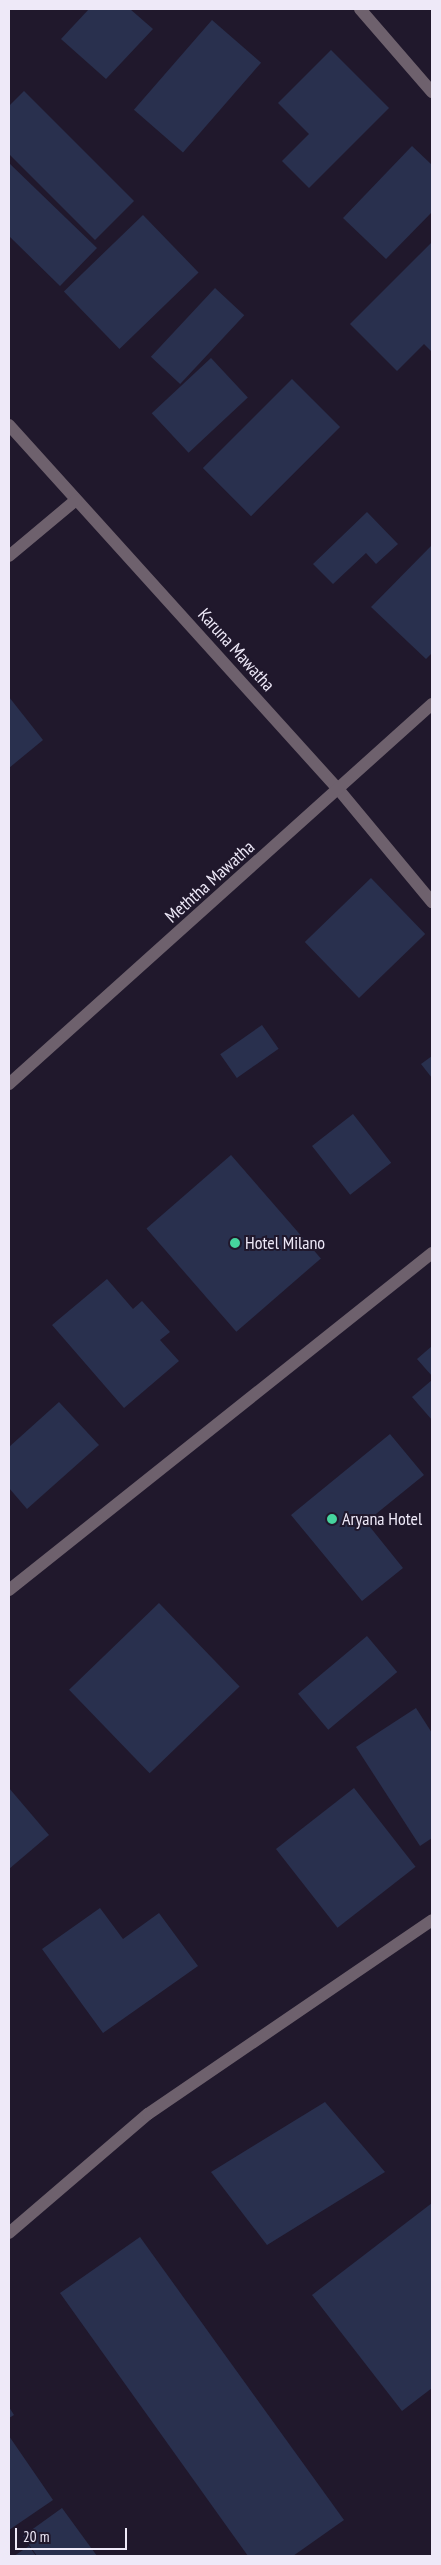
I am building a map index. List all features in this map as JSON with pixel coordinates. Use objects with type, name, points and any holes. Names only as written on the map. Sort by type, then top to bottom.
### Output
[{"type":"street","points":[[360,9],[432,92]]},
{"type":"street","name":"Karuna Mawatha","points":[[9,425],[339,790],[432,902]]},
{"type":"street","points":[[9,556],[76,500]]},
{"type":"street","name":"Meththa Mawatha","points":[[9,1084],[339,790],[432,704]]},
{"type":"street","points":[[9,1590],[432,1254]]},
{"type":"street","points":[[9,2233],[148,2114],[432,1920]]},
{"type":"building","points":[[89,9],[130,9],[153,29],[106,79],[61,39]]},
{"type":"building","points":[[212,20],[261,63],[183,152],[134,110]]},
{"type":"building","points":[[331,50],[389,108],[309,188],[282,161],[309,134],[278,103]]},
{"type":"building","points":[[24,91],[134,201],[95,240],[9,154],[9,106]]},
{"type":"building","points":[[412,146],[432,165],[432,212],[386,259],[343,218]]},
{"type":"building","points":[[9,163],[97,248],[60,286],[9,236]]},
{"type":"building","points":[[143,215],[199,273],[119,349],[64,291]]},
{"type":"building","points":[[432,242],[432,352],[424,344],[397,371],[350,324]]},
{"type":"building","points":[[215,288],[244,315],[180,384],[151,357]]},
{"type":"building","points":[[211,358],[248,397],[189,453],[152,413]]},
{"type":"building","points":[[292,379],[340,427],[251,516],[203,468]]},
{"type":"building","points":[[367,512],[398,544],[376,564],[366,553],[333,584],[313,564]]},
{"type":"building","points":[[432,545],[432,653],[426,659],[371,607]]},
{"type":"building","points":[[9,697],[43,740],[9,768]]},
{"type":"building","points":[[371,878],[425,934],[359,998],[305,942]]},
{"type":"building","points":[[262,1025],[279,1049],[237,1078],[220,1054]]},
{"type":"building","points":[[432,1056],[432,1078],[421,1064]]},
{"type":"building","points":[[353,1114],[391,1163],[350,1195],[312,1146]]},
{"type":"building","name":"Hotel Milano","points":[[231,1155],[321,1258],[236,1332],[146,1228]]},
{"type":"building","points":[[107,1279],[133,1309],[142,1301],[170,1332],[160,1340],[179,1361],[124,1408],[52,1325]]},
{"type":"building","points":[[432,1346],[432,1376],[417,1359]]},
{"type":"building","points":[[432,1380],[432,1420],[412,1397]]},
{"type":"building","points":[[59,1402],[99,1445],[27,1509],[9,1488],[9,1447]]},
{"type":"building","name":"Aryana Hotel","points":[[390,1434],[424,1475],[366,1522],[403,1568],[362,1601],[291,1515]]},
{"type":"building","points":[[159,1603],[240,1686],[150,1773],[69,1690]]},
{"type":"building","points":[[367,1636],[397,1672],[328,1730],[298,1694]]},
{"type":"building","points":[[416,1708],[432,1733],[432,1838],[420,1846],[356,1747]]},
{"type":"building","points":[[9,1788],[49,1835],[9,1869]]},
{"type":"building","points":[[354,1788],[416,1867],[338,1928],[276,1849]]},
{"type":"building","points":[[100,1908],[123,1939],[159,1913],[198,1966],[103,2033],[42,1949]]},
{"type":"building","points":[[325,2102],[385,2172],[267,2245],[211,2172]]},
{"type":"building","points":[[432,2203],[432,2388],[402,2411],[312,2295]]},
{"type":"building","points":[[140,2237],[344,2520],[293,2556],[248,2556],[60,2293]]},
{"type":"building","points":[[9,2407],[14,2415],[9,2418]]},
{"type":"building","points":[[9,2436],[53,2500],[9,2530]]},
{"type":"building","points":[[62,2508],[97,2556],[37,2556],[23,2536]]},
{"type":"building","points":[[29,2546],[36,2556],[14,2556]]},
{"type":"place","name":"Hotel Milano","points":[[235,1243]]},
{"type":"place","name":"Aryana Hotel","points":[[332,1519]]}]
